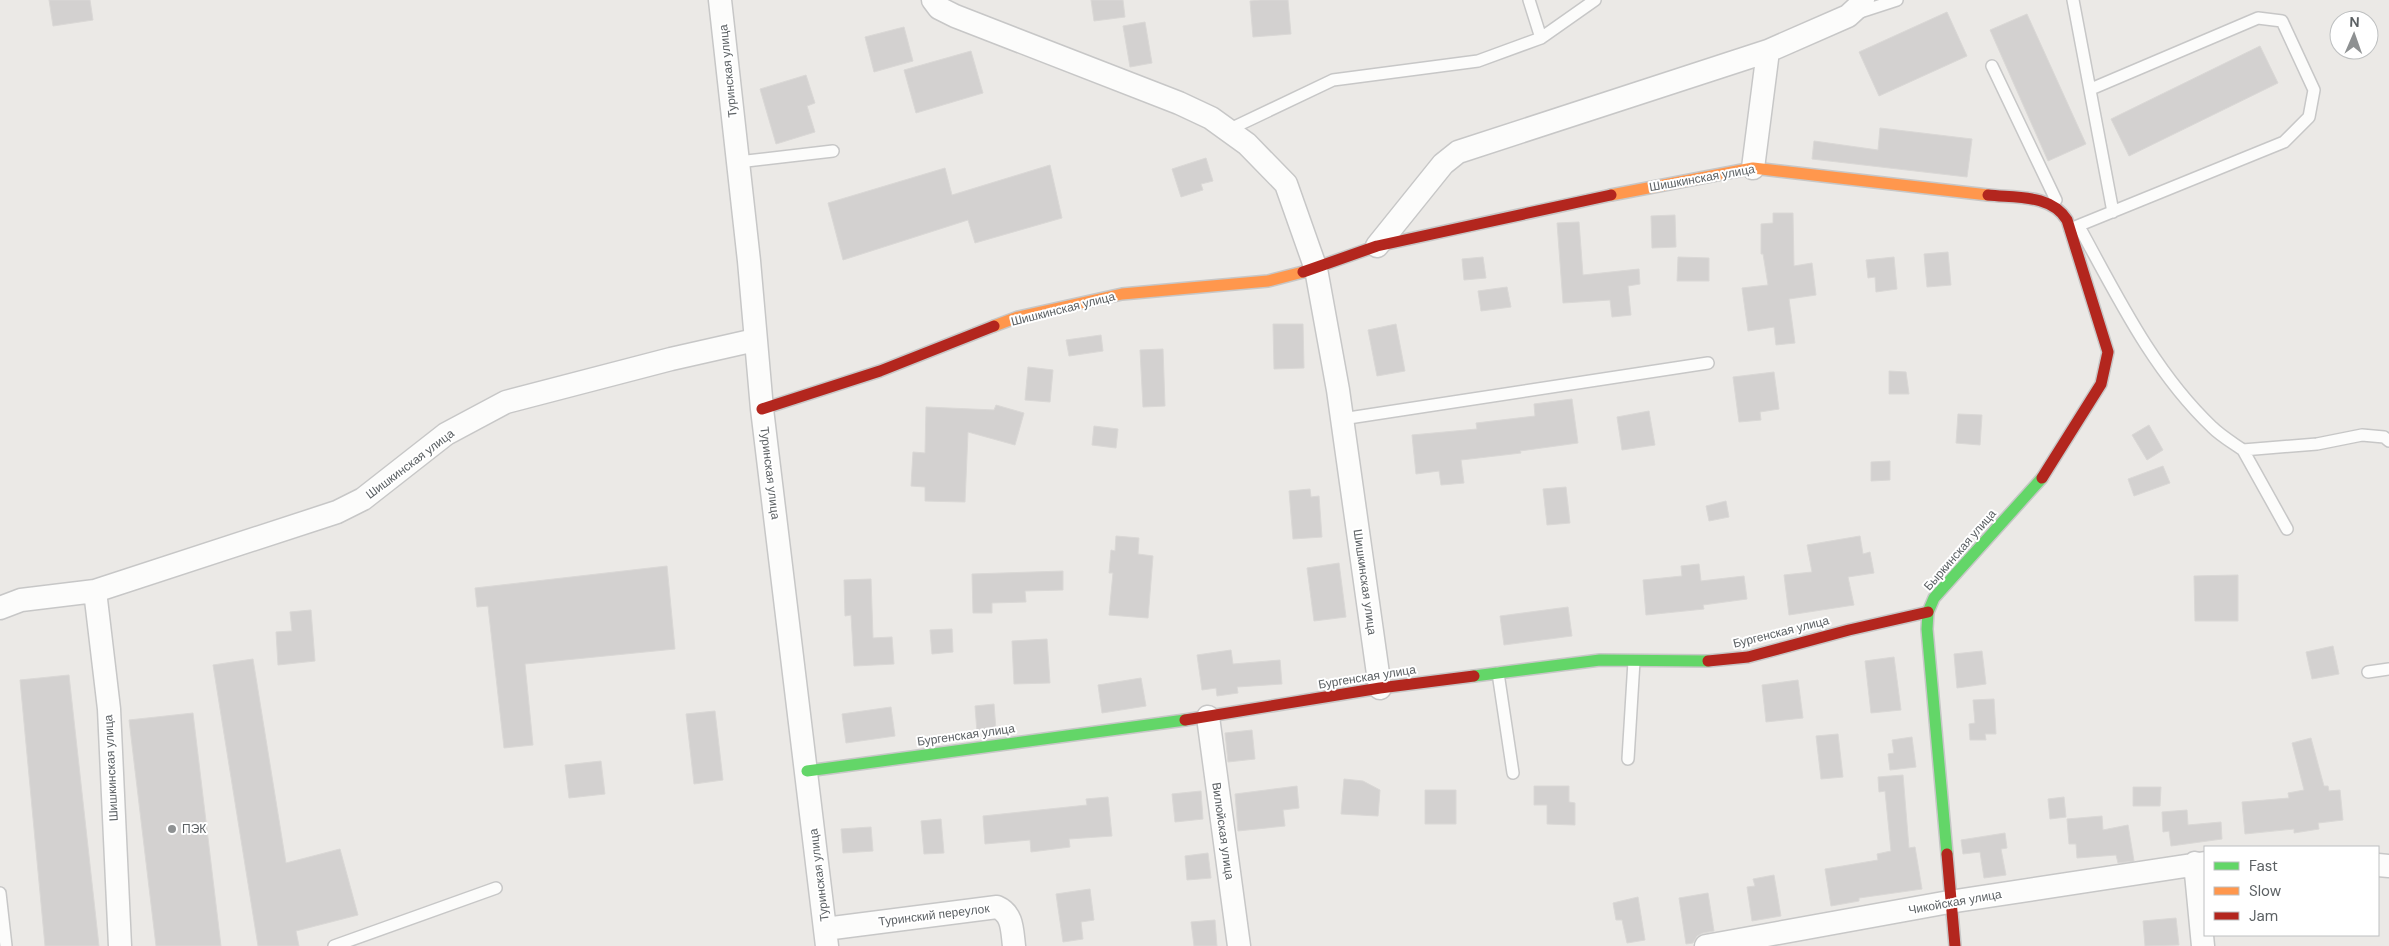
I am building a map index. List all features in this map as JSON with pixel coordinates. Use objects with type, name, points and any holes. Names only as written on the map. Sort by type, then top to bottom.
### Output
[{"type":"street","name":"Туринская улица","points":[[720,0],[762,409],[826,937]]},
{"type":"street","name":"Шишкинская улица","points":[[933,0],[939,8],[955,16],[1179,103],[1211,118],[1247,144],[1286,184],[1316,269],[1342,419],[1380,688]]},
{"type":"street","points":[[1377,246],[1443,164],[1458,152],[1768,51],[1856,8]]},
{"type":"street","points":[[1753,168],[1768,51]]},
{"type":"street","name":"Шишкинская улица","points":[[762,409],[880,371],[1018,318],[1122,294],[1268,281],[1316,269],[1377,246],[1588,199],[1753,168],[2045,201],[2060,209]]},
{"type":"street","name":"Быркинская улица","points":[[1954,946],[1927,629],[1928,612],[1934,598],[2041,480],[2101,384],[2108,352],[2074,228],[2060,209]]},
{"type":"street","name":"Шишкинская улица","points":[[0,608],[21,600],[95,591],[337,512],[363,499],[446,434],[506,402],[671,359],[755,340]]},
{"type":"street","name":"Шишкинская улица","points":[[95,591],[109,709],[120,946]]},
{"type":"street","name":"Бургенская улица","points":[[807,770],[1208,717],[1380,688],[1600,660],[1699,662],[1748,657],[1849,630],[1928,612]]},
{"type":"street","name":"Вилюйская улица","points":[[1208,717],[1239,946]]},
{"type":"street","points":[[2200,863],[2203,946]]},
{"type":"street","name":"Чикойская улица","points":[[1706,946],[1949,902],[2200,863]]},
{"type":"street","name":"Туринский переулок","points":[[826,937],[997,907],[1005,910],[1010,917],[1014,946]]},
{"type":"lane","points":[[1529,0],[1541,38]]},
{"type":"lane","points":[[1228,130],[1333,80],[1478,61],[1541,38],[1596,0]]},
{"type":"lane","points":[[1856,8],[1897,0]]},
{"type":"lane","points":[[2073,0],[2113,212]]},
{"type":"lane","points":[[2090,89],[2258,18],[2282,21],[2314,90],[2309,117],[2284,142],[2074,228],[2126,314],[2170,378],[2213,428],[2243,450],[2287,529]]},
{"type":"lane","points":[[1992,66],[2060,209]]},
{"type":"lane","points":[[738,162],[833,151]]},
{"type":"lane","points":[[1342,419],[1708,363]]},
{"type":"lane","points":[[2243,450],[2317,444],[2362,435],[2384,437],[2389,441]]},
{"type":"lane","points":[[1628,759],[1634,661]]},
{"type":"lane","points":[[2368,672],[2389,669]]},
{"type":"lane","points":[[1498,673],[1513,773]]},
{"type":"lane","points":[[334,946],[496,888]]},
{"type":"lane","points":[[0,893],[6,946]]},
{"type":"building","points":[[49,0],[90,0],[93,20],[53,26]]},
{"type":"building","points":[[1091,0],[1123,0],[1125,17],[1094,21]]},
{"type":"building","points":[[1288,0],[1291,34],[1253,37],[1250,1]]},
{"type":"building","points":[[1947,12],[1967,56],[1879,96],[1859,52]]},
{"type":"building","points":[[2027,14],[2086,144],[2048,161],[1990,30]]},
{"type":"building","points":[[1145,22],[1152,63],[1130,67],[1123,26]]},
{"type":"building","points":[[904,27],[913,61],[874,72],[865,37]]},
{"type":"building","points":[[2260,46],[2278,83],[2129,156],[2111,119]]},
{"type":"building","points":[[971,51],[983,93],[916,113],[904,70]]},
{"type":"building","points":[[806,75],[815,103],[807,106],[815,132],[776,144],[760,89]]},
{"type":"building","points":[[1880,128],[1972,139],[1967,177],[1812,159],[1814,141],[1878,150]]},
{"type":"building","points":[[1206,158],[1213,181],[1201,184],[1203,190],[1181,197],[1172,169]]},
{"type":"building","points":[[1050,165],[1062,218],[975,243],[968,220],[843,260],[828,203],[945,168],[952,195]]},
{"type":"building","points":[[1773,213],[1793,213],[1794,266],[1812,263],[1816,295],[1789,299],[1795,343],[1776,345],[1774,327],[1748,331],[1742,288],[1768,285],[1763,254],[1761,254],[1761,224],[1773,223]]},
{"type":"building","points":[[1675,215],[1676,247],[1652,248],[1651,216]]},
{"type":"building","points":[[1579,222],[1583,275],[1639,269],[1640,284],[1628,286],[1631,315],[1612,317],[1610,300],[1563,303],[1557,223]]},
{"type":"building","points":[[1948,252],[1951,285],[1927,287],[1924,254]]},
{"type":"building","points":[[1483,257],[1486,278],[1464,280],[1462,259]]},
{"type":"building","points":[[1678,257],[1709,258],[1709,281],[1677,281]]},
{"type":"building","points":[[1894,257],[1897,289],[1876,292],[1875,277],[1868,278],[1866,260]]},
{"type":"building","points":[[1507,287],[1511,307],[1481,311],[1478,291]]},
{"type":"building","points":[[1273,324],[1303,324],[1304,368],[1274,369]]},
{"type":"building","points":[[1396,324],[1405,371],[1377,376],[1368,330]]},
{"type":"building","points":[[1101,335],[1103,351],[1069,356],[1066,340]]},
{"type":"building","points":[[1163,349],[1165,406],[1143,407],[1140,350]]},
{"type":"building","points":[[1028,367],[1053,370],[1050,402],[1025,400]]},
{"type":"building","points":[[1889,371],[1906,372],[1909,394],[1889,394]]},
{"type":"building","points":[[1774,372],[1779,409],[1760,412],[1761,420],[1739,422],[1733,377]]},
{"type":"building","points":[[1572,399],[1578,443],[1520,451],[1521,453],[1461,460],[1464,483],[1441,485],[1439,471],[1416,474],[1412,435],[1477,429],[1476,423],[1535,416],[1534,404]]},
{"type":"building","points":[[996,405],[1024,413],[1015,445],[968,432],[965,502],[925,501],[925,487],[911,486],[913,452],[925,453],[926,407],[994,410]]},
{"type":"building","points":[[1649,411],[1655,445],[1622,450],[1617,417]]},
{"type":"building","points":[[1958,414],[1982,415],[1980,445],[1956,443]]},
{"type":"building","points":[[2149,425],[2163,450],[2147,460],[2132,435]]},
{"type":"building","points":[[1094,426],[1118,429],[1116,448],[1092,445]]},
{"type":"building","points":[[1890,461],[1890,480],[1871,481],[1871,462]]},
{"type":"building","points":[[2163,466],[2170,483],[2134,496],[2128,479]]},
{"type":"building","points":[[1566,487],[1570,523],[1547,525],[1543,489]]},
{"type":"building","points":[[1310,489],[1311,497],[1319,496],[1322,537],[1293,539],[1289,491]]},
{"type":"building","points":[[1726,501],[1729,517],[1709,521],[1706,506]]},
{"type":"building","points":[[1116,536],[1139,538],[1138,554],[1153,556],[1148,618],[1109,615],[1113,573],[1109,573],[1111,550],[1115,551]]},
{"type":"building","points":[[1860,536],[1863,554],[1870,552],[1874,573],[1848,577],[1854,605],[1789,615],[1784,575],[1812,572],[1807,545]]},
{"type":"building","points":[[1339,563],[1346,617],[1314,621],[1307,568]]},
{"type":"building","points":[[1699,564],[1701,581],[1744,576],[1747,599],[1703,605],[1704,609],[1646,615],[1643,580],[1682,576],[1681,566]]},
{"type":"building","points":[[667,566],[675,649],[525,664],[533,745],[504,748],[488,606],[477,607],[475,588]]},
{"type":"building","points":[[1063,571],[1063,590],[1025,591],[1026,602],[992,603],[992,613],[973,613],[972,574]]},
{"type":"building","points":[[2238,575],[2238,621],[2195,621],[2194,576]]},
{"type":"building","points":[[871,579],[873,638],[892,637],[894,664],[854,666],[851,615],[845,616],[844,580]]},
{"type":"building","points":[[1568,607],[1572,636],[1504,645],[1500,616]]},
{"type":"building","points":[[311,610],[315,661],[278,665],[276,632],[292,631],[290,612]]},
{"type":"building","points":[[952,629],[953,652],[932,654],[930,630]]},
{"type":"building","points":[[1047,639],[1050,683],[1014,684],[1012,641]]},
{"type":"building","points":[[2333,646],[2339,674],[2312,679],[2306,652]]},
{"type":"building","points":[[1231,650],[1233,664],[1280,660],[1282,684],[1237,687],[1238,693],[1217,696],[1216,688],[1202,690],[1197,655]]},
{"type":"building","points":[[1982,651],[1986,684],[1957,688],[1954,654]]},
{"type":"building","points":[[1894,657],[1901,710],[1871,713],[1865,661]]},
{"type":"building","points":[[253,659],[286,863],[340,849],[358,915],[296,931],[299,946],[258,946],[213,665]]},
{"type":"building","points":[[69,675],[99,946],[45,946],[20,680]]},
{"type":"building","points":[[1141,678],[1146,706],[1102,713],[1098,685]]},
{"type":"building","points":[[1798,680],[1803,718],[1766,722],[1762,685]]},
{"type":"building","points":[[1994,699],[1996,734],[1985,734],[1986,740],[1970,740],[1969,724],[1975,723],[1973,700]]},
{"type":"building","points":[[994,704],[996,730],[977,732],[975,706]]},
{"type":"building","points":[[891,707],[895,736],[846,743],[842,714]]},
{"type":"building","points":[[715,711],[723,780],[694,784],[686,714]]},
{"type":"building","points":[[193,713],[221,946],[156,946],[129,720]]},
{"type":"building","points":[[1252,730],[1255,759],[1228,762],[1225,733]]},
{"type":"building","points":[[1838,734],[1843,777],[1821,779],[1816,736]]},
{"type":"building","points":[[1912,737],[1916,767],[1890,770],[1888,754],[1894,753],[1892,740]]},
{"type":"building","points":[[2311,738],[2324,786],[2328,786],[2329,791],[2340,790],[2343,820],[2318,823],[2319,829],[2294,833],[2294,829],[2245,834],[2242,802],[2289,798],[2288,793],[2304,790],[2292,743]]},
{"type":"building","points":[[601,761],[605,794],[569,798],[565,765]]},
{"type":"building","points":[[1903,775],[1909,848],[1915,847],[1922,889],[1859,898],[1859,901],[1831,906],[1825,869],[1878,860],[1877,854],[1891,851],[1885,791],[1879,792],[1878,777]]},
{"type":"building","points":[[1344,779],[1363,781],[1380,790],[1378,816],[1341,814]]},
{"type":"building","points":[[1297,786],[1299,808],[1283,810],[1285,826],[1238,831],[1235,794]]},
{"type":"building","points":[[1534,786],[1569,786],[1569,802],[1575,803],[1575,825],[1547,824],[1547,805],[1534,805]]},
{"type":"building","points":[[2133,787],[2161,787],[2160,806],[2133,806]]},
{"type":"building","points":[[1425,790],[1456,790],[1456,824],[1425,824]]},
{"type":"building","points":[[1201,791],[1203,819],[1175,822],[1172,794]]},
{"type":"building","points":[[1108,797],[1112,836],[1069,839],[1070,847],[1031,852],[1030,840],[985,844],[983,816],[1087,805],[1086,799]]},
{"type":"building","points":[[2064,797],[2066,817],[2050,819],[2048,799]]},
{"type":"building","points":[[2187,810],[2188,825],[2221,822],[2222,839],[2171,846],[2169,831],[2163,832],[2162,812]]},
{"type":"building","points":[[2102,816],[2103,830],[2128,825],[2134,861],[2118,863],[2116,855],[2077,858],[2076,844],[2069,844],[2067,819]]},
{"type":"building","points":[[941,819],[944,853],[924,854],[921,821]]},
{"type":"building","points":[[871,827],[873,851],[843,853],[841,829]]},
{"type":"building","points":[[2005,833],[2007,848],[2001,849],[2006,875],[1984,878],[1980,852],[1963,854],[1961,840]]},
{"type":"building","points":[[1208,853],[1211,878],[1187,880],[1185,856]]},
{"type":"building","points":[[1774,875],[1781,916],[1752,921],[1747,887],[1755,886],[1753,879]]},
{"type":"building","points":[[1090,889],[1094,920],[1081,922],[1083,939],[1063,942],[1056,894]]},
{"type":"building","points":[[1708,893],[1714,931],[1703,933],[1697,936],[1693,943],[1686,944],[1679,898]]},
{"type":"building","points":[[1638,897],[1645,940],[1627,943],[1622,920],[1616,920],[1613,903]]},
{"type":"building","points":[[2176,918],[2179,945],[2145,946],[2143,921]]},
{"type":"building","points":[[1215,920],[1217,946],[1194,946],[1191,922]]},
{"type":"traffic: fast","points":[[1947,854],[1927,629],[1928,612],[1934,598],[2042,478]]},
{"type":"traffic: fast","points":[[1474,676],[1600,660],[1708,661]]},
{"type":"traffic: fast","points":[[807,771],[1185,720]]},
{"type":"traffic: slow","points":[[1611,195],[1753,168],[1988,195]]},
{"type":"traffic: slow","points":[[994,326],[1018,317],[1122,294],[1268,281],[1303,272]]},
{"type":"traffic: jam","points":[[1303,272],[1377,246],[1611,195]]},
{"type":"traffic: jam","points":[[1988,195],[2021,197],[2042,201],[2060,212],[2067,220],[2108,352],[2101,384],[2042,478]]},
{"type":"traffic: jam","points":[[762,409],[880,371],[994,326]]},
{"type":"traffic: jam","points":[[1708,661],[1748,657],[1849,630],[1928,612]]},
{"type":"traffic: jam","points":[[1185,720],[1380,688],[1474,676]]},
{"type":"traffic: jam","points":[[1947,854],[1955,946]]},
{"type":"place","name":"ПЭК","points":[[172,829]]}]
